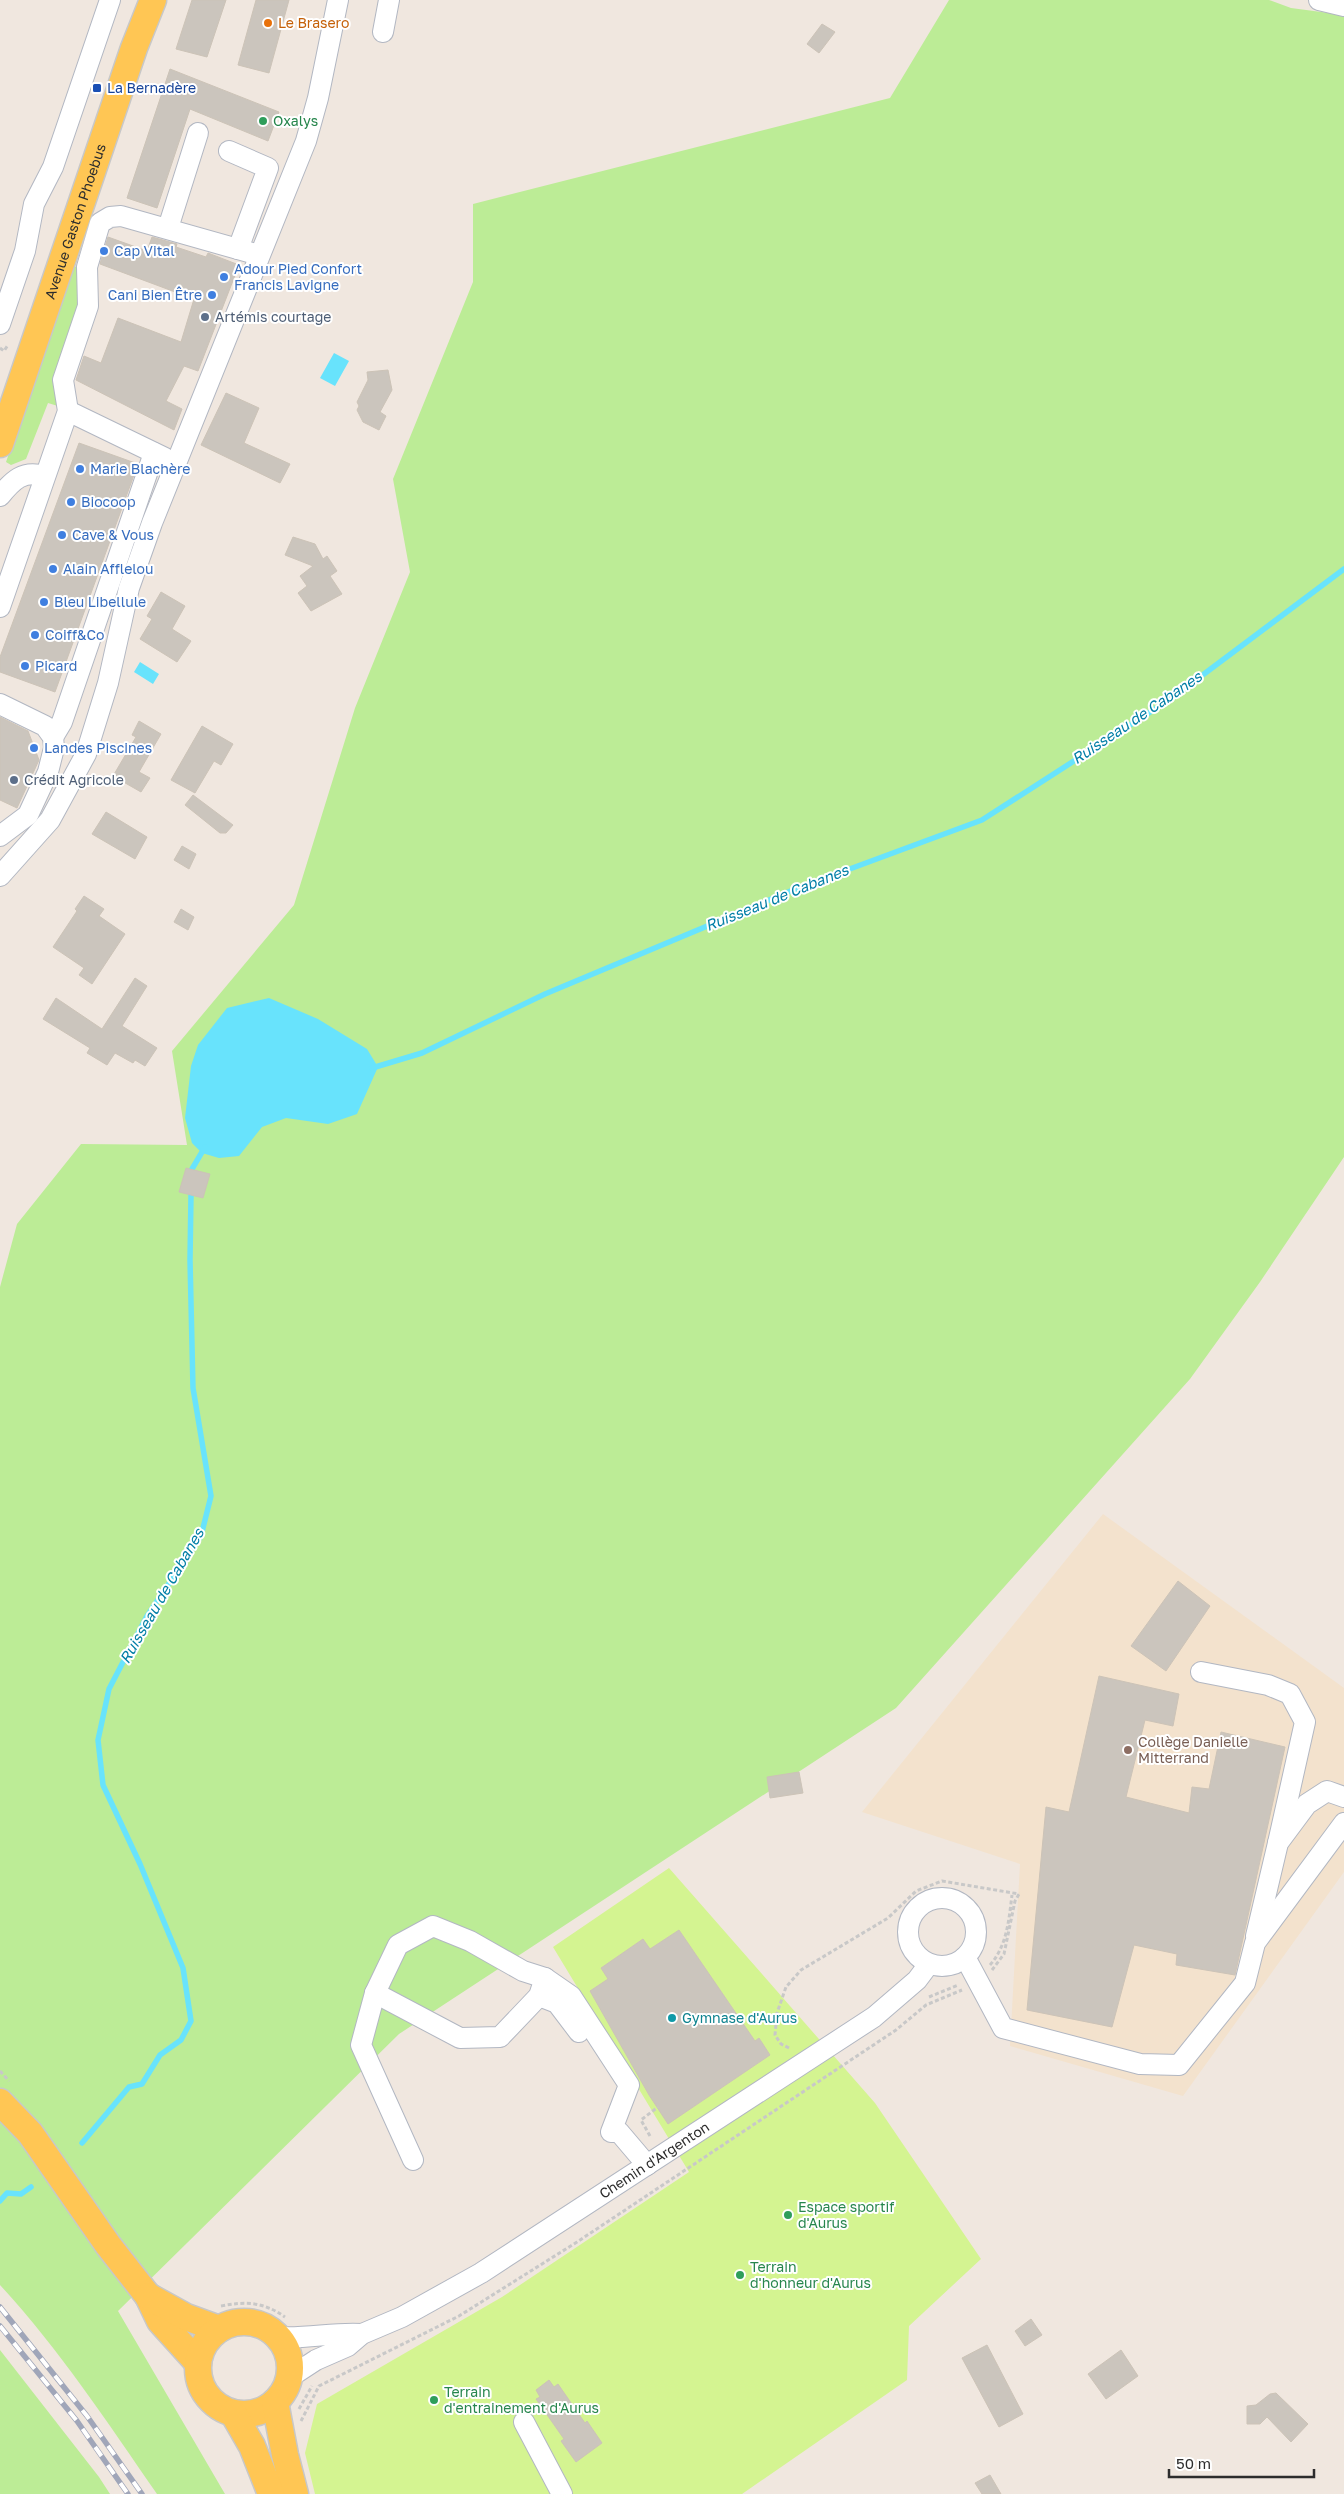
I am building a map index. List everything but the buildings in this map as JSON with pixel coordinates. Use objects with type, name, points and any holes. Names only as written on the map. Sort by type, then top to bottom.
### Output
[{"type":"main road","name":"Avenue Gaston Phoebus","points":[[0,444],[134,48],[153,0]]},
{"type":"main road","points":[[6,2093],[30,2133],[108,2246],[148,2296],[160,2321],[198,2363]]},
{"type":"main road","points":[[148,2296],[186,2316],[215,2318],[233,2323],[249,2322],[263,2326],[284,2328],[285,2346],[290,2361],[290,2377],[284,2391],[275,2402],[262,2410],[248,2414],[233,2413],[223,2409],[206,2394],[201,2385],[198,2363],[215,2318]]},
{"type":"main road","points":[[275,2402],[295,2494]]},
{"type":"main road","points":[[233,2413],[252,2446],[271,2494]]},
{"type":"street","points":[[0,324],[25,251],[34,204],[53,167],[110,0]]},
{"type":"street","points":[[0,876],[50,820],[86,754],[108,683],[129,588],[176,463],[306,141],[318,98],[338,0]]},
{"type":"street","points":[[383,32],[389,0]]},
{"type":"street","points":[[1319,0],[1344,6]]},
{"type":"street","points":[[168,228],[198,133]]},
{"type":"street","points":[[229,152],[290,177]]},
{"type":"street","points":[[238,248],[268,168]]},
{"type":"street","points":[[0,607],[68,411],[63,380],[88,306],[87,267],[100,223],[110,217],[121,216],[259,255]]},
{"type":"street","points":[[68,411],[176,463]]},
{"type":"street","points":[[53,737],[62,722],[154,453]]},
{"type":"street","points":[[0,496],[13,480],[23,475],[33,473],[44,476]]},
{"type":"street","points":[[0,704],[46,726],[53,737],[54,748],[48,772],[28,815],[2,829]]},
{"type":"street","points":[[965,1957],[1003,2028],[1140,2064],[1179,2065],[1245,1983],[1305,1722],[1290,1694],[1268,1685],[1200,1672]]},
{"type":"street","points":[[1278,1843],[1307,1804],[1327,1791],[1344,1797]]},
{"type":"street","points":[[1255,1943],[1344,1823]]},
{"type":"street","points":[[945,1898],[957,1901],[966,1908],[973,1917],[976,1927],[976,1938],[972,1949],[965,1957],[954,1964],[942,1966],[929,1964],[919,1957],[912,1948],[908,1936],[909,1924],[914,1913],[922,1904],[933,1899],[945,1898]]},
{"type":"street","points":[[413,2160],[360,2045],[375,1993],[398,1945],[433,1926],[470,1941],[523,1971],[557,2002],[568,2015],[624,2098],[610,2132],[618,2132],[647,2165]]},
{"type":"street","name":"Chemin d'Argenton","points":[[290,2377],[316,2360],[348,2346],[362,2334],[402,2318],[482,2273],[874,2017],[916,1980],[929,1964]]},
{"type":"street","points":[[375,1993],[460,2038],[500,2037],[542,1987]]},
{"type":"street","name":"Chemin d'Argenton","points":[[284,2328],[294,2338],[342,2333],[362,2334]]},
{"type":"street","points":[[524,2422],[562,2494]]},
{"type":"path","points":[[789,2048],[781,2044],[775,2035],[777,2013],[786,1986],[801,1970],[888,1918],[916,1891],[942,1881],[1018,1894]]},
{"type":"path","points":[[0,2071],[6,2093]]},
{"type":"path","points":[[215,2318],[248,2302],[270,2307],[284,2328]]},
{"type":"path","points":[[300,2424],[319,2386],[337,2375]]},
{"type":"shaded area","name":"Collège Danielle Mitterrand","points":[[1103,1514],[1344,1688],[1344,1872],[1183,2096],[1010,2046],[1020,1864],[862,1812]]},
{"type":"green space","points":[[949,0],[1269,0],[1291,8],[1344,15],[1344,1157],[1260,1282],[1190,1379],[896,1708],[399,2034],[118,2311],[225,2494],[157,2494],[63,2361],[22,2309],[0,2285],[0,1287],[17,1224],[81,1144],[187,1145],[172,1051],[294,905],[355,708],[410,572],[393,479],[473,282],[473,204],[890,98]]},
{"type":"green space","points":[[74,266],[81,269],[79,302],[61,407],[48,403],[26,459],[11,465],[6,462]]},
{"type":"green space","name":"Espace sportif d'Aurus","points":[[669,1868],[875,2103],[981,2259],[909,2326],[907,2380],[742,2494],[315,2494],[305,2453],[317,2404],[502,2297],[689,2172],[553,1947]]},
{"type":"green space","points":[[0,2350],[99,2477],[110,2494],[0,2494]]},
{"type":"water","points":[[334,353],[349,361],[335,386],[320,378]]},
{"type":"water","points":[[140,662],[159,674],[153,684],[134,672]]},
{"type":"water","points":[[269,998],[318,1019],[367,1049],[378,1067],[357,1114],[328,1124],[286,1118],[262,1127],[239,1156],[219,1158],[202,1153],[192,1143],[185,1118],[191,1066],[198,1045],[227,1008]]},
{"type":"waterway","name":"Ruisseau de Cabanes","points":[[372,1068],[422,1053],[545,994],[793,890],[982,820],[1172,698],[1344,569]]},
{"type":"waterway","name":"Ruisseau de Cabanes","points":[[192,1169],[205,1147]]},
{"type":"waterway","name":"Ruisseau de Cabanes","points":[[82,2143],[129,2087],[142,2084],[160,2055],[181,2040],[191,2021],[183,1968],[140,1864],[103,1785],[98,1740],[109,1689],[147,1616],[201,1536],[211,1496],[193,1388],[190,1260],[191,1195]]},
{"type":"waterway","name":"Ruisseau de Cabanes","points":[[0,2201],[7,2193],[21,2194],[31,2187]]},
{"type":"railway","points":[[0,2307],[87,2416],[142,2494]]},
{"type":"railway","points":[[0,2326],[77,2421],[128,2494]]},
{"type":"place","name":"Le Brasero","points":[[268,23]]},
{"type":"place","name":"La Bernadère","points":[[97,88]]},
{"type":"place","name":"Oxalys","points":[[263,121]]},
{"type":"place","name":"Cap Vital","points":[[104,251]]},
{"type":"place","name":"Adour Pied Confort Francis Lavigne","points":[[224,277]]},
{"type":"place","name":"Cani Bien Être","points":[[212,295]]},
{"type":"place","name":"Artémis courtage","points":[[205,317]]},
{"type":"place","name":"Marie Blachère","points":[[80,469]]},
{"type":"place","name":"Biocoop","points":[[71,502]]},
{"type":"place","name":"Cave & Vous","points":[[62,535]]},
{"type":"place","name":"Alain Afflelou","points":[[53,569]]},
{"type":"place","name":"Bleu Libellule","points":[[44,602]]},
{"type":"place","name":"Coiff&Co","points":[[35,635]]},
{"type":"place","name":"Picard","points":[[25,666]]},
{"type":"place","name":"Landes Piscines","points":[[34,748]]},
{"type":"place","name":"Crédit Agricole","points":[[14,780]]},
{"type":"place","name":"Collège Danielle Mitterrand","points":[[1128,1750]]},
{"type":"place","name":"Gymnase d'Aurus","points":[[672,2018]]},
{"type":"place","name":"Espace sportif d'Aurus","points":[[788,2215]]},
{"type":"place","name":"Terrain d'honneur d'Aurus","points":[[740,2275]]},
{"type":"place","name":"Terrain d'entrainement d'Aurus","points":[[434,2400]]}]
